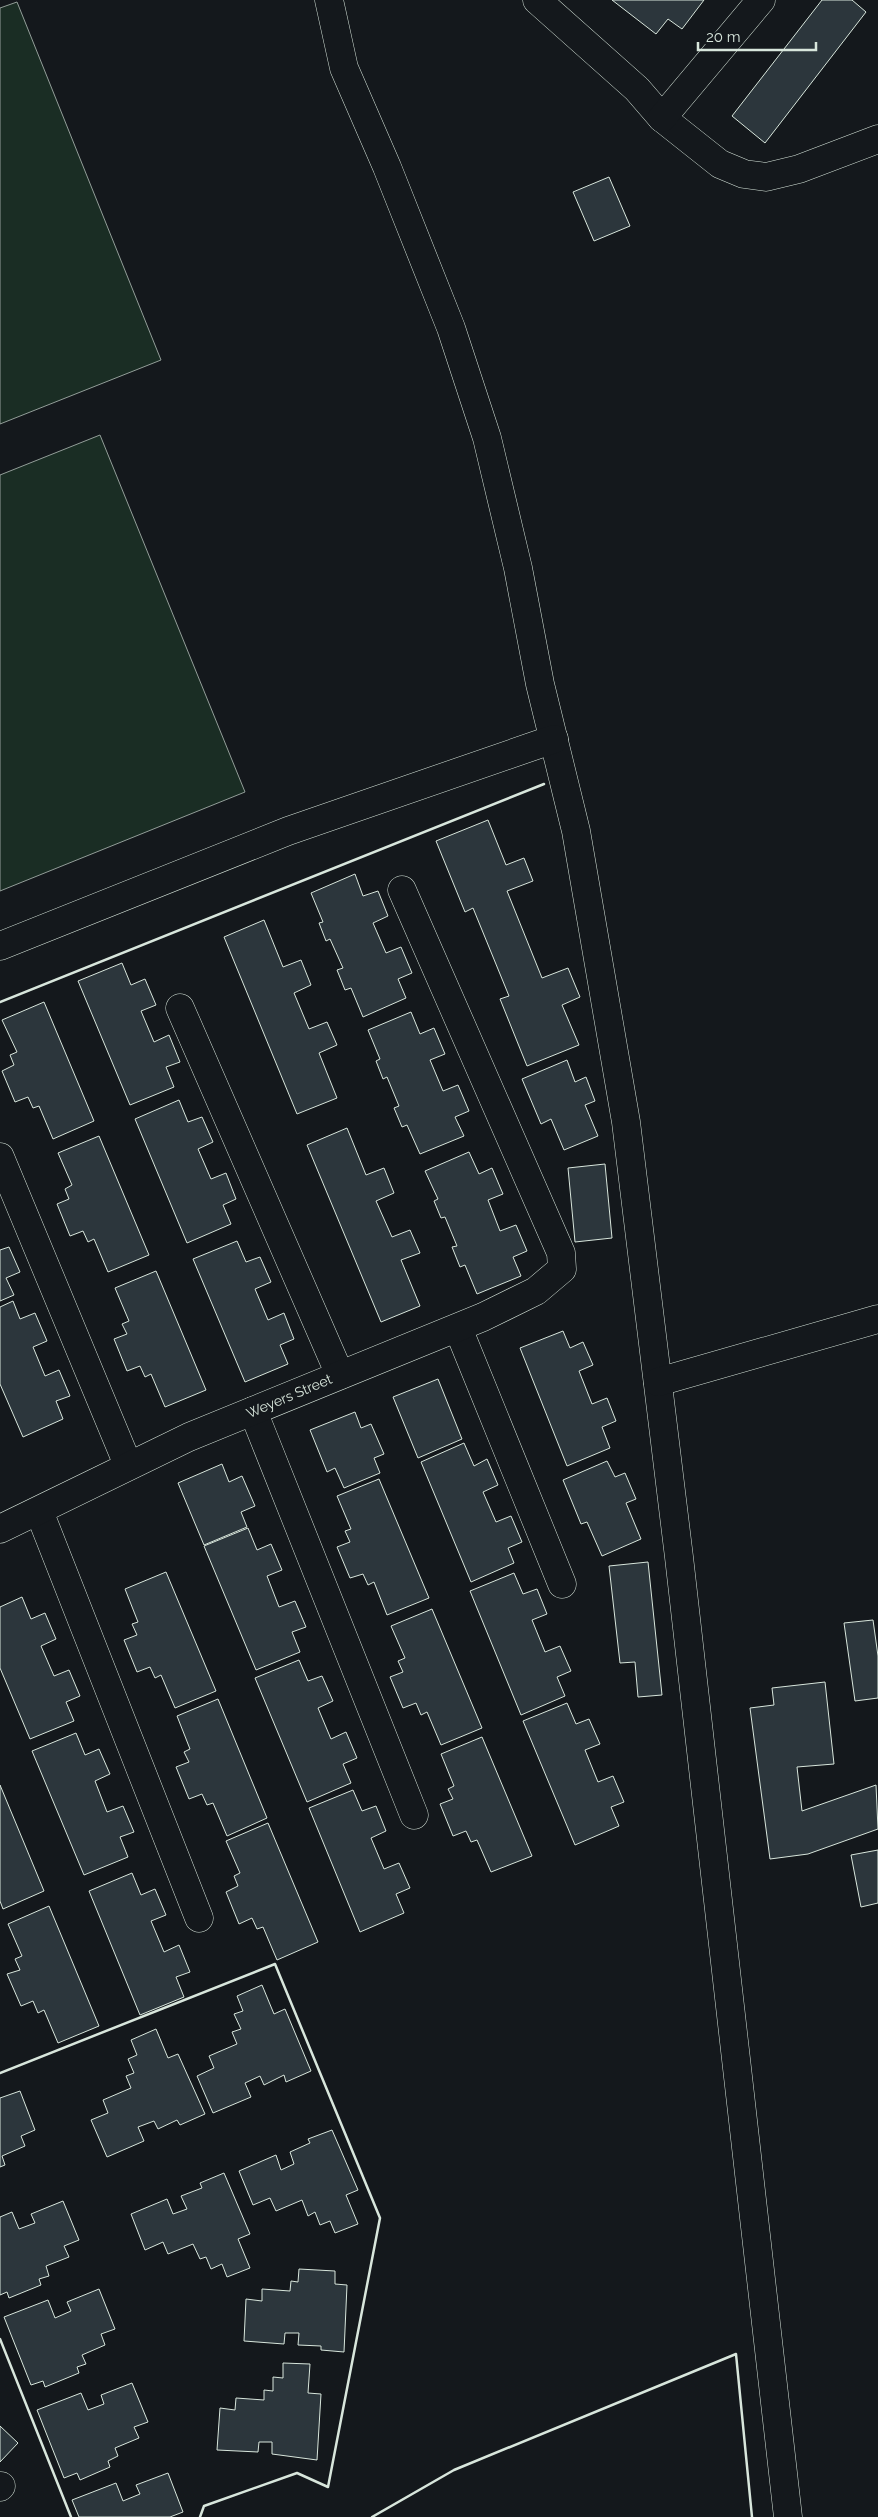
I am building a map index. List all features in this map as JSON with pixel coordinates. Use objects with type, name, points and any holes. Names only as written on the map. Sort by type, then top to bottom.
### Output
[{"type":"street","points":[[329,0],[344,68],[451,328],[487,438],[518,568],[554,739],[576,832],[626,1122],[658,1382],[788,2517]]},
{"type":"street","points":[[537,0],[637,89],[662,118],[720,164],[744,174],[766,177],[799,169],[878,139]]},
{"type":"street","points":[[662,118],[761,0]]},
{"type":"street","points":[[0,946],[288,831],[554,739]]},
{"type":"street","name":"Weyers Street","points":[[0,1528],[39,1511],[128,1464],[340,1375],[458,1328],[536,1291],[562,1269],[561,1253],[402,890]]},
{"type":"street","points":[[180,1008],[340,1375]]},
{"type":"street","points":[[0,1157],[128,1464]]},
{"type":"street","points":[[658,1382],[878,1319]]},
{"type":"street","points":[[458,1328],[562,1584]]},
{"type":"street","points":[[253,1411],[414,1815]]},
{"type":"street","points":[[39,1511],[200,1918]]},
{"type":"green space","points":[[17,2],[161,360],[0,424],[0,8]]},
{"type":"green space","points":[[100,435],[245,792],[0,891],[0,475]]},
{"type":"building","points":[[612,0],[704,0],[682,29],[668,19],[656,34]]},
{"type":"building","points":[[822,0],[852,0],[866,12],[765,143],[732,116]]},
{"type":"building","points":[[609,177],[630,226],[594,241],[573,192]]},
{"type":"building","points":[[488,820],[506,865],[524,858],[533,881],[507,891],[542,978],[568,968],[580,997],[562,1005],[579,1045],[527,1066],[500,999],[509,996],[473,908],[465,912],[436,841]]},
{"type":"building","points":[[355,874],[363,896],[378,891],[388,916],[373,923],[386,953],[401,947],[412,973],[398,979],[406,998],[363,1017],[351,988],[345,990],[337,970],[343,968],[330,939],[326,941],[319,923],[323,922],[311,893]]},
{"type":"building","points":[[264,920],[283,967],[301,960],[311,985],[294,993],[309,1029],[327,1022],[337,1045],[319,1053],[337,1098],[297,1114],[224,937]]},
{"type":"building","points":[[122,963],[131,985],[145,979],[156,1005],[141,1011],[154,1042],[169,1035],[180,1062],[166,1067],[174,1087],[130,1105],[78,981]]},
{"type":"building","points":[[44,1002],[94,1121],[53,1139],[39,1106],[33,1108],[28,1097],[15,1102],[2,1071],[14,1065],[10,1055],[17,1052],[2,1020]]},
{"type":"building","points":[[411,1012],[420,1034],[434,1028],[445,1054],[430,1060],[443,1091],[458,1085],[469,1111],[455,1117],[464,1136],[420,1154],[407,1125],[402,1127],[394,1108],[399,1106],[387,1077],[383,1079],[376,1061],[380,1059],[368,1030]]},
{"type":"building","points":[[567,1060],[575,1082],[586,1077],[595,1101],[585,1105],[598,1136],[564,1150],[551,1119],[541,1124],[522,1079]]},
{"type":"building","points":[[179,1100],[188,1122],[202,1117],[213,1142],[198,1149],[211,1179],[226,1173],[236,1199],[223,1205],[231,1224],[187,1243],[135,1119]]},
{"type":"building","points":[[347,1128],[366,1175],[384,1168],[394,1193],[376,1201],[392,1237],[410,1230],[420,1253],[401,1260],[420,1306],[381,1322],[307,1145]]},
{"type":"building","points":[[99,1136],[149,1255],[108,1272],[94,1239],[88,1242],[83,1231],[70,1236],[57,1204],[69,1199],[65,1189],[72,1185],[58,1153]]},
{"type":"building","points":[[469,1152],[479,1174],[492,1168],[503,1194],[488,1200],[500,1231],[516,1225],[527,1251],[513,1257],[521,1276],[477,1294],[465,1265],[460,1267],[452,1247],[457,1246],[445,1217],[441,1218],[434,1201],[438,1199],[425,1171]]},
{"type":"building","points":[[605,1164],[612,1238],[575,1242],[568,1168]]},
{"type":"building","points":[[237,1241],[246,1262],[260,1257],[271,1282],[255,1289],[268,1320],[284,1313],[294,1339],[280,1345],[288,1364],[245,1382],[193,1259]]},
{"type":"building","points":[[9,1247],[20,1272],[6,1278],[14,1295],[0,1301],[0,1250]]},
{"type":"building","points":[[156,1271],[206,1390],[165,1407],[151,1374],[145,1377],[140,1366],[127,1371],[114,1339],[127,1334],[122,1324],[129,1321],[115,1288]]},
{"type":"building","points":[[13,1301],[20,1319],[35,1313],[47,1341],[33,1347],[45,1376],[59,1370],[70,1396],[56,1401],[63,1419],[23,1437],[0,1384],[0,1307]]},
{"type":"building","points":[[563,1331],[570,1348],[583,1342],[593,1365],[579,1371],[592,1404],[607,1398],[616,1421],[602,1427],[610,1448],[567,1466],[520,1348]]},
{"type":"building","points":[[438,1379],[462,1439],[418,1458],[393,1397]]},
{"type":"building","points":[[355,1412],[361,1428],[371,1424],[384,1454],[374,1458],[380,1473],[344,1488],[335,1468],[327,1472],[310,1430]]},
{"type":"building","points":[[464,1443],[474,1466],[487,1459],[498,1485],[483,1492],[496,1522],[511,1516],[522,1542],[508,1548],[514,1563],[471,1582],[421,1462]]},
{"type":"building","points":[[607,1461],[615,1477],[625,1473],[636,1499],[626,1503],[641,1539],[602,1556],[587,1522],[581,1524],[563,1480]]},
{"type":"building","points":[[222,1464],[229,1482],[242,1476],[255,1506],[241,1512],[247,1527],[204,1545],[178,1483]]},
{"type":"building","points":[[379,1479],[429,1598],[387,1615],[374,1582],[368,1585],[363,1574],[350,1578],[337,1547],[350,1542],[345,1531],[351,1529],[337,1496]]},
{"type":"building","points":[[248,1528],[257,1550],[271,1544],[282,1570],[267,1576],[279,1607],[295,1601],[306,1627],[292,1632],[300,1652],[256,1670],[204,1546]]},
{"type":"building","points":[[648,1562],[662,1695],[638,1697],[635,1662],[620,1663],[609,1566]]},
{"type":"building","points":[[166,1572],[216,1691],[175,1708],[161,1675],[155,1678],[150,1667],[137,1672],[124,1640],[137,1635],[132,1624],[138,1622],[125,1589]]},
{"type":"building","points":[[514,1573],[523,1594],[537,1589],[547,1614],[532,1620],[545,1652],[560,1646],[571,1671],[557,1677],[565,1696],[521,1715],[470,1591]]},
{"type":"building","points":[[22,1597],[31,1619],[45,1613],[56,1639],[41,1646],[54,1676],[69,1670],[80,1696],[66,1702],[74,1721],[30,1739],[0,1668],[0,1607]]},
{"type":"building","points":[[432,1609],[482,1728],[441,1745],[427,1712],[421,1715],[416,1703],[403,1708],[390,1677],[403,1672],[398,1661],[405,1658],[391,1626]]},
{"type":"building","points":[[873,1620],[878,1656],[878,1698],[855,1701],[844,1623]]},
{"type":"building","points":[[299,1660],[308,1681],[322,1676],[333,1701],[318,1708],[331,1739],[346,1732],[357,1758],[343,1764],[351,1783],[307,1802],[255,1678]]},
{"type":"building","points":[[825,1682],[834,1764],[797,1767],[802,1811],[876,1785],[878,1829],[808,1854],[770,1859],[750,1708],[774,1705],[772,1688]]},
{"type":"building","points":[[218,1699],[267,1818],[227,1836],[213,1803],[207,1805],[202,1794],[189,1799],[176,1767],[189,1762],[184,1752],[190,1749],[177,1716]]},
{"type":"building","points":[[567,1703],[576,1724],[589,1719],[600,1744],[585,1750],[598,1782],[613,1776],[624,1802],[611,1807],[619,1826],[575,1845],[523,1721]]},
{"type":"building","points":[[76,1733],[85,1755],[99,1749],[110,1774],[95,1781],[107,1812],[123,1806],[134,1832],[120,1837],[128,1857],[84,1875],[32,1751]]},
{"type":"building","points":[[482,1737],[532,1856],[491,1872],[477,1840],[471,1842],[466,1831],[453,1836],[440,1804],[453,1799],[448,1789],[454,1786],[441,1754]]},
{"type":"building","points":[[0,1785],[44,1891],[3,1909],[0,1901]]},
{"type":"building","points":[[353,1790],[362,1811],[376,1806],[386,1831],[371,1838],[384,1869],[399,1863],[410,1888],[396,1894],[404,1913],[360,1932],[309,1808]]},
{"type":"building","points":[[268,1823],[318,1942],[277,1960],[263,1927],[257,1929],[252,1918],[239,1924],[226,1892],[238,1886],[234,1876],[240,1873],[226,1841]]},
{"type":"building","points":[[878,1850],[878,1903],[861,1907],[851,1855]]},
{"type":"building","points":[[132,1873],[141,1895],[155,1889],[166,1915],[151,1921],[164,1952],[179,1945],[190,1972],[176,1977],[184,1997],[140,2015],[89,1891]]},
{"type":"building","points":[[49,1906],[99,2026],[58,2043],[44,2010],[38,2013],[33,2001],[21,2006],[7,1974],[20,1970],[15,1959],[22,1956],[8,1924]]},
{"type":"building","points":[[262,1985],[274,2014],[285,2009],[311,2071],[286,2082],[284,2075],[264,2085],[260,2076],[245,2083],[251,2097],[213,2113],[197,2076],[214,2068],[209,2056],[237,2044],[232,2032],[241,2029],[234,2014],[243,2011],[237,1996]]},
{"type":"building","points":[[156,2029],[168,2058],[178,2054],[205,2114],[180,2125],[177,2120],[158,2129],[154,2121],[138,2127],[144,2141],[107,2157],[91,2120],[108,2113],[103,2100],[131,2088],[126,2076],[134,2073],[128,2059],[137,2055],[131,2040]]},
{"type":"building","points":[[20,2091],[35,2130],[21,2136],[25,2146],[2,2156],[5,2165],[0,2167],[0,2098]]},
{"type":"building","points":[[332,2130],[358,2190],[346,2195],[358,2224],[335,2233],[330,2221],[320,2225],[315,2212],[308,2216],[302,2200],[276,2211],[270,2198],[253,2205],[239,2171],[276,2155],[281,2170],[294,2164],[290,2152],[310,2143],[308,2139]]},
{"type":"building","points":[[224,2173],[250,2234],[238,2239],[250,2268],[227,2277],[222,2264],[211,2269],[206,2257],[200,2259],[193,2244],[168,2254],[163,2242],[145,2250],[131,2214],[167,2199],[173,2214],[187,2209],[181,2196],[202,2188],[200,2183]]},
{"type":"building","points":[[63,2201],[79,2240],[64,2246],[69,2257],[46,2266],[49,2276],[39,2279],[41,2285],[9,2298],[7,2292],[0,2295],[0,2217],[12,2212],[19,2229],[35,2223],[31,2214]]},
{"type":"building","points":[[299,2269],[335,2271],[335,2284],[347,2285],[344,2352],[321,2350],[321,2346],[298,2345],[299,2333],[285,2333],[284,2344],[244,2341],[246,2299],[262,2301],[262,2289],[290,2291],[291,2281],[298,2282]]},
{"type":"building","points":[[99,2289],[115,2329],[101,2334],[105,2345],[82,2355],[86,2364],[77,2367],[79,2373],[45,2387],[43,2381],[31,2385],[4,2317],[48,2300],[55,2318],[71,2311],[67,2302]]},
{"type":"building","points":[[283,2363],[310,2364],[308,2393],[321,2394],[317,2460],[272,2454],[272,2442],[259,2442],[258,2452],[217,2450],[220,2408],[235,2410],[236,2398],[264,2400],[264,2390],[273,2391],[273,2377],[283,2378]]},
{"type":"building","points":[[132,2383],[148,2422],[134,2427],[139,2438],[115,2448],[118,2456],[108,2461],[110,2467],[80,2480],[77,2473],[64,2478],[37,2410],[81,2393],[88,2410],[104,2404],[101,2395]]},
{"type":"building","points":[[0,2426],[18,2443],[0,2462]]},
{"type":"building","points":[[168,2473],[183,2512],[170,2517],[79,2517],[72,2500],[116,2483],[123,2501],[140,2494],[136,2485]]},
{"type":"wall","points":[[0,1002],[544,784]]},
{"type":"wall","points":[[0,2073],[275,1964],[380,2218],[328,2487],[297,2473],[204,2506],[200,2517]]},
{"type":"wall","points":[[0,2339],[71,2517]]},
{"type":"wall","points":[[372,2517],[454,2470],[736,2354],[752,2517]]}]
